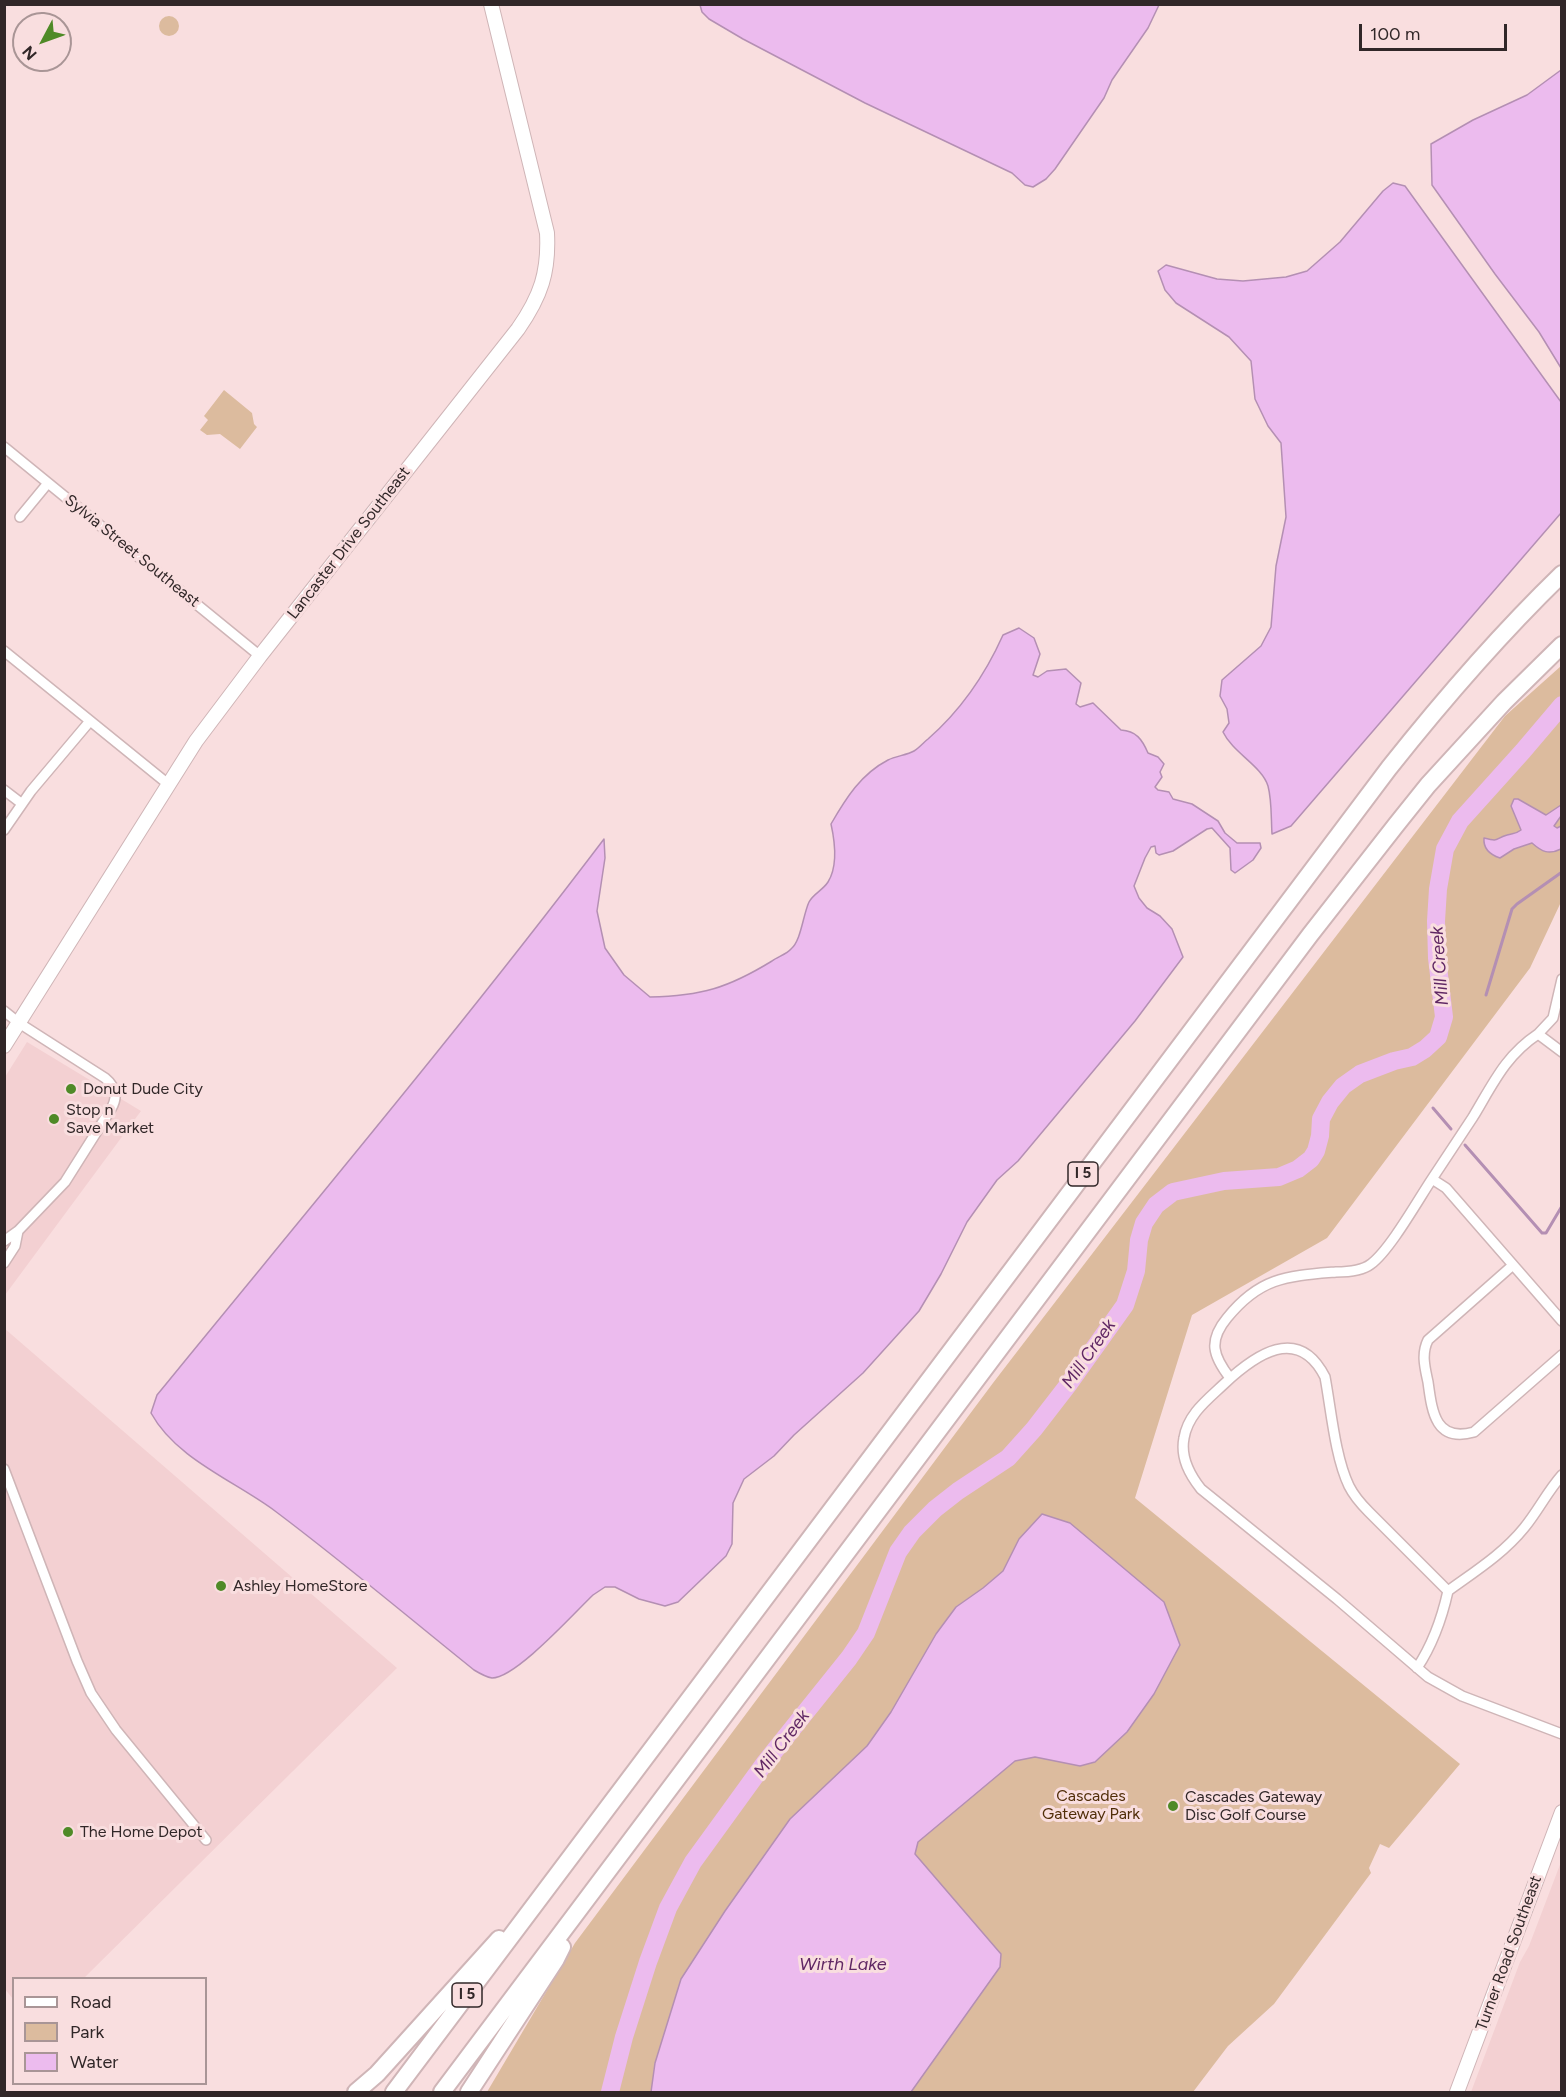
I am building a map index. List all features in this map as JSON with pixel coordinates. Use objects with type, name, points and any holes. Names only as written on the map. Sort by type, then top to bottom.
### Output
[{"type":"highway","name":"I 5","points":[[394,2092],[1389,768],[1435,710],[1493,644],[1562,574]]},
{"type":"highway","name":"I 5","points":[[442,2092],[1383,841],[1467,742],[1562,645]]},
{"type":"highway","points":[[356,2092],[377,2074],[481,1957],[541,1898]]},
{"type":"highway","name":"I 5","points":[[469,2092],[556,1959],[578,1912]]},
{"type":"main road","name":"Lancaster Drive Southeast","points":[[4,1046],[196,741],[518,328],[534,304],[542,286],[547,262],[547,233],[491,4]]},
{"type":"main road","name":"Turner Road Southeast","points":[[1457,2092],[1562,1812]]},
{"type":"street","name":"Sylvia Street Southeast","points":[[4,447],[260,656]]},
{"type":"street","points":[[20,517],[48,483]]},
{"type":"street","points":[[4,651],[168,784]]},
{"type":"street","points":[[4,830],[21,803],[90,721]]},
{"type":"street","points":[[4,790],[21,803]]},
{"type":"street","points":[[1230,1378],[1221,1366],[1215,1348],[1216,1336],[1221,1325],[1253,1293],[1268,1283],[1284,1277],[1344,1272],[1371,1265],[1386,1247],[1432,1179],[1490,1085],[1513,1053],[1538,1034],[1553,1017],[1562,979]]},
{"type":"street","points":[[4,1011],[105,1078],[113,1086],[116,1098],[106,1119],[65,1182],[18,1231],[4,1241]]},
{"type":"street","points":[[1538,1034],[1562,1052]]},
{"type":"street","points":[[1432,1179],[1446,1188],[1562,1321]]},
{"type":"street","points":[[4,1263],[15,1246],[18,1231]]},
{"type":"street","points":[[1513,1265],[1428,1340],[1424,1348],[1424,1359],[1433,1414],[1438,1423],[1449,1432],[1459,1434],[1474,1432],[1562,1354]]},
{"type":"street","points":[[1448,1591],[1369,1512],[1349,1486],[1343,1470],[1325,1377],[1318,1364],[1310,1356],[1287,1347],[1259,1355],[1230,1378],[1197,1410],[1186,1429],[1183,1441],[1184,1455],[1191,1477],[1211,1498],[1337,1599],[1417,1668],[1445,1688],[1562,1734]]},
{"type":"street","points":[[4,1469],[77,1661],[92,1693],[116,1730],[206,1839]]},
{"type":"street","points":[[1417,1668],[1426,1655],[1438,1626],[1448,1591],[1511,1542],[1562,1475]]},
{"type":"shaded area","points":[[27,1042],[141,1111],[5,1295],[5,1077]]},
{"type":"shaded area","points":[[4,1328],[397,1668],[85,1977],[12,1977],[12,1998],[4,1988]]},
{"type":"shaded area","points":[[1561,1862],[1561,2092],[1471,2092],[1520,1962],[1529,1946]]},
{"type":"green space","points":[[169,16],[176,19],[179,26],[176,33],[169,36],[162,33],[159,26],[162,19]]},
{"type":"green space","points":[[224,390],[252,413],[254,424],[257,427],[240,449],[220,434],[207,435],[200,430],[208,420],[204,416]]},
{"type":"green space","name":"Cascades Gateway Park","points":[[1561,666],[1561,902],[1530,968],[1327,1238],[1192,1315],[1135,1498],[1460,1764],[1389,1848],[1380,1844],[1369,1868],[1371,1873],[1274,2004],[1228,2046],[1193,2092],[487,2092],[575,1943],[993,1383],[1505,716]]},
{"type":"water","points":[[700,4],[1159,5],[1148,28],[1112,80],[1104,98],[1055,169],[1046,179],[1033,187],[1025,185],[1012,173],[865,103],[743,39],[709,19],[702,12]]},
{"type":"water","points":[[1561,70],[1561,368],[1539,332],[1432,185],[1431,144],[1473,120],[1527,95]]},
{"type":"water","points":[[1393,183],[1405,186],[1561,402],[1561,513],[1291,826],[1272,834],[1268,786],[1260,772],[1233,746],[1223,732],[1229,723],[1227,709],[1220,696],[1222,680],[1261,646],[1271,627],[1276,566],[1286,517],[1281,443],[1268,426],[1255,399],[1251,361],[1229,337],[1176,303],[1165,290],[1158,271],[1166,265],[1217,279],[1243,281],[1286,277],[1307,271],[1340,242],[1383,191]]},
{"type":"water","points":[[1019,628],[1034,638],[1040,654],[1033,675],[1038,677],[1047,671],[1066,669],[1081,683],[1076,704],[1080,707],[1093,703],[1121,730],[1131,732],[1138,737],[1148,753],[1158,757],[1164,764],[1160,772],[1162,777],[1155,787],[1158,790],[1169,792],[1173,799],[1192,804],[1218,821],[1225,833],[1237,843],[1260,843],[1261,848],[1253,860],[1235,873],[1231,870],[1230,848],[1212,828],[1173,851],[1159,855],[1156,853],[1155,846],[1151,847],[1134,886],[1139,898],[1147,908],[1160,916],[1172,929],[1183,957],[1135,1021],[1018,1161],[997,1180],[967,1222],[919,1311],[863,1373],[774,1456],[744,1479],[733,1503],[732,1544],[726,1556],[678,1602],[665,1606],[639,1599],[615,1587],[605,1587],[593,1595],[515,1668],[492,1678],[480,1674],[275,1511],[207,1468],[175,1444],[151,1413],[157,1395],[439,1050],[604,839],[605,858],[597,911],[605,948],[624,975],[650,997],[684,995],[714,989],[742,978],[787,952],[794,945],[800,934],[809,902],[826,885],[831,876],[835,854],[831,824],[855,788],[878,766],[914,751],[940,728],[971,691],[1003,635]]},
{"type":"water","points":[[1514,799],[1546,815],[1561,805],[1561,816],[1554,826],[1557,828],[1561,826],[1561,849],[1546,852],[1532,843],[1514,849],[1500,858],[1488,851],[1484,838],[1497,840],[1521,830],[1511,806]]},
{"type":"water","name":"Wirth Lake","points":[[1042,1514],[1070,1523],[1164,1602],[1180,1645],[1154,1694],[1127,1732],[1095,1762],[1080,1766],[1035,1757],[1015,1761],[918,1842],[915,1854],[1001,1954],[1000,1967],[911,2092],[651,2092],[655,2063],[681,1979],[725,1911],[790,1819],[867,1746],[891,1712],[936,1634],[956,1607],[1003,1571],[1019,1539]]},
{"type":"waterway","name":"Mill Creek","points":[[610,2092],[624,2037],[648,1962],[668,1908],[693,1862],[764,1764],[849,1658],[866,1633],[898,1552],[912,1532],[935,1509],[958,1491],[1008,1458],[1068,1385],[1125,1305],[1136,1271],[1139,1240],[1144,1223],[1156,1205],[1173,1192],[1224,1181],[1279,1177],[1298,1169],[1311,1159],[1316,1151],[1321,1119],[1330,1102],[1343,1086],[1360,1074],[1412,1057],[1438,1037],[1444,1017],[1437,958],[1436,921],[1438,889],[1445,849],[1460,821],[1562,705]]},
{"type":"waterway","points":[[1486,995],[1512,909],[1562,872]]},
{"type":"waterway","points":[[1433,1108],[1451,1129]]},
{"type":"waterway","points":[[1465,1145],[1542,1233],[1546,1233],[1562,1206]]},
{"type":"place","name":"Donut Dude City","points":[[71,1089]]},
{"type":"place","name":"Stop n Save Market","points":[[54,1119]]},
{"type":"place","name":"Ashley HomeStore","points":[[221,1586]]},
{"type":"place","name":"Cascades Gateway Disc Golf Course","points":[[1173,1806]]},
{"type":"place","name":"The Home Depot","points":[[68,1832]]}]
